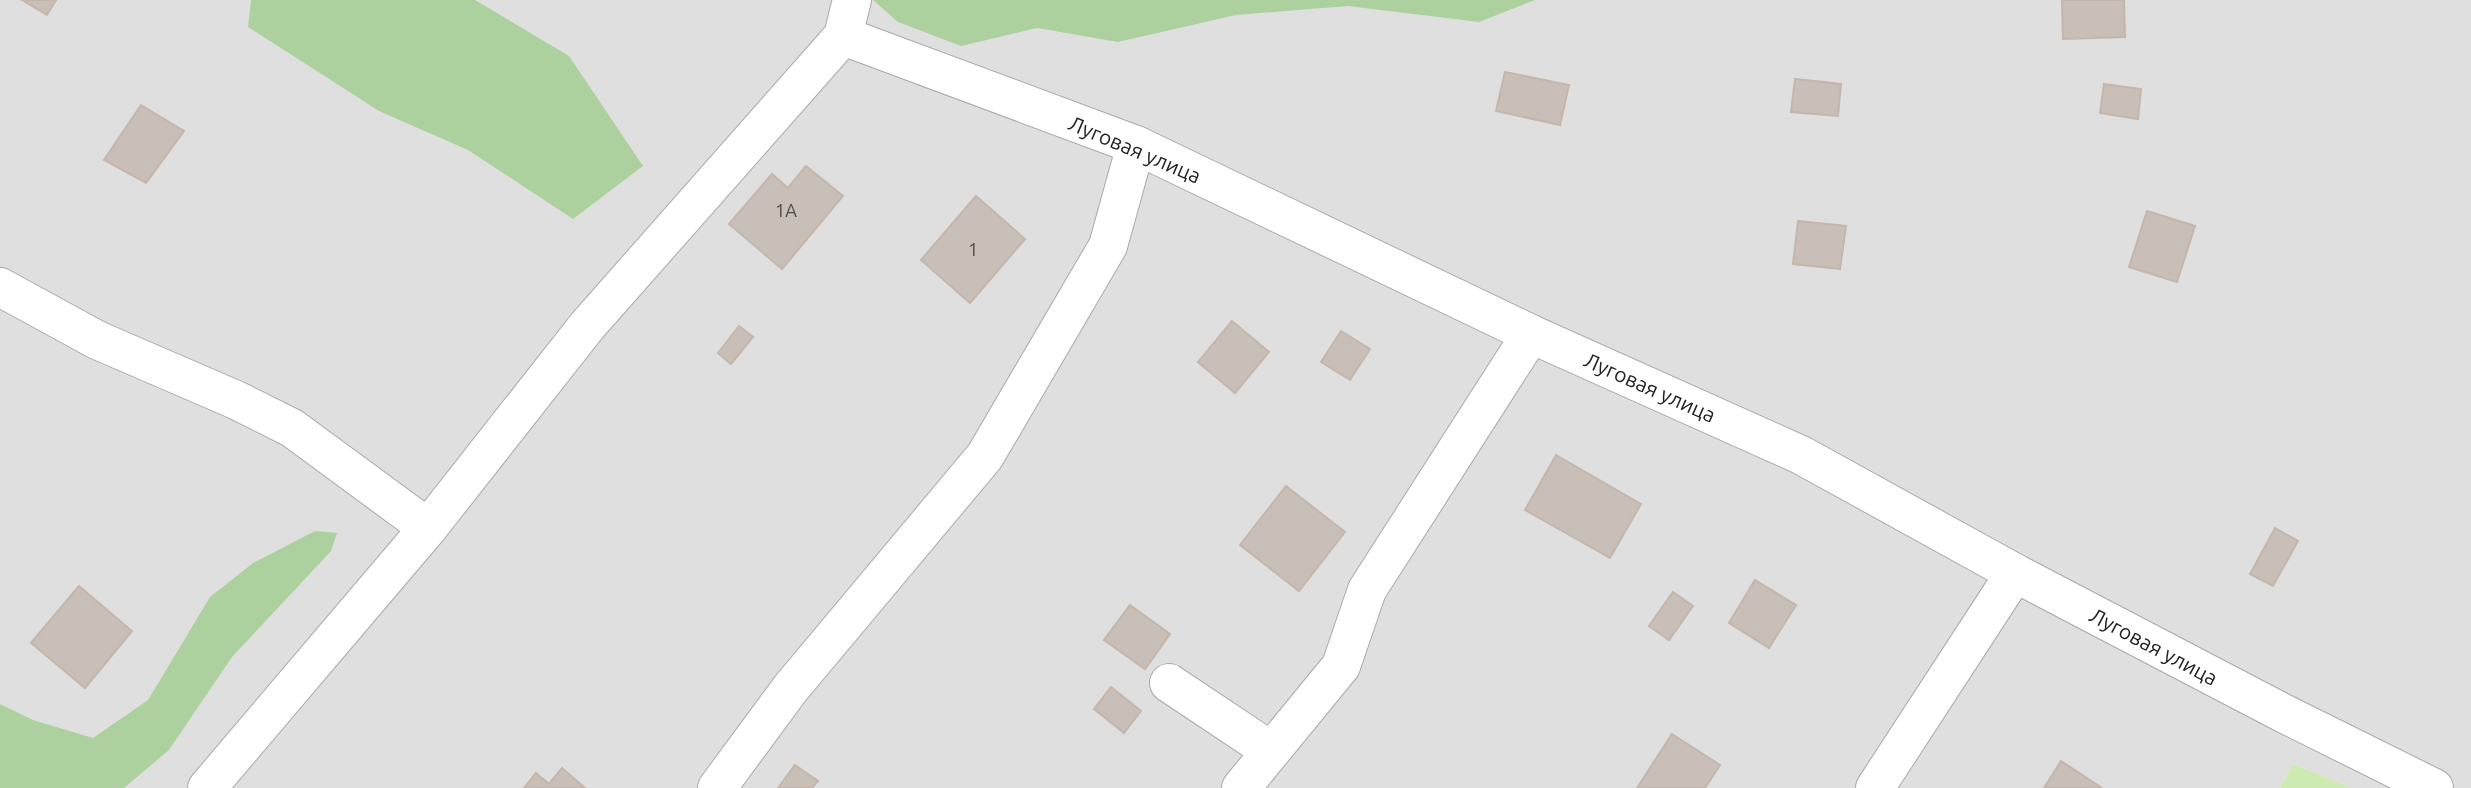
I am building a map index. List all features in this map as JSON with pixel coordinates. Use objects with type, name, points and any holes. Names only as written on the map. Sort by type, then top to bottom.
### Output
[{"type":"street","name":"Луговая улица","points":[[847,18],[1136,145],[1531,334],[1801,455],[2015,573],[2434,788]]},
{"type":"street","points":[[206,788],[428,528],[587,326],[847,18]]},
{"type":"street","points":[[717,788],[790,689],[985,456],[1108,246],[1136,145]]},
{"type":"street","points":[[0,267],[48,311]]},
{"type":"street","points":[[0,287],[97,340],[236,400],[292,428],[428,528]]},
{"type":"street","points":[[1241,788],[1341,666],[1367,590],[1531,334]]},
{"type":"street","points":[[1875,788],[2015,573]]},
{"type":"street","points":[[1169,683],[1271,751]]},
{"type":"shaded area","points":[[0,0],[2471,0],[2471,788],[2352,788],[2293,764],[2280,788],[0,788]]},
{"type":"green space","points":[[251,0],[475,0],[569,56],[643,166],[573,219],[468,150],[379,111],[248,27]]},
{"type":"green space","points":[[873,0],[1535,0],[1479,22],[1348,6],[1236,15],[1118,42],[1037,28],[961,46],[898,22]]},
{"type":"green space","points":[[315,531],[337,533],[331,551],[232,657],[169,750],[124,788],[0,788],[0,704],[33,720],[93,738],[148,700],[210,597],[253,563]]},
{"type":"green space","points":[[2293,764],[2352,788],[2280,788]]},
{"type":"building","points":[[22,0],[56,0],[47,15]]},
{"type":"building","points":[[2062,0],[2124,0],[2125,37],[2063,39]]},
{"type":"building","points":[[1505,72],[1569,85],[1560,125],[1496,111]]},
{"type":"building","points":[[1795,79],[1841,84],[1838,116],[1791,112]]},
{"type":"building","points":[[2104,84],[2141,89],[2138,119],[2100,113]]},
{"type":"building","points":[[141,105],[184,131],[146,183],[104,160]]},
{"type":"building","points":[[806,166],[843,196],[782,269],[729,224],[772,174],[788,188]]},
{"type":"building","points":[[976,196],[1025,239],[970,303],[921,260]]},
{"type":"building","points":[[2147,211],[2195,226],[2177,282],[2129,267]]},
{"type":"building","points":[[1798,221],[1846,226],[1840,269],[1793,264]]},
{"type":"building","points":[[1232,321],[1269,352],[1235,393],[1198,362]]},
{"type":"building","points":[[739,326],[753,337],[731,364],[718,353]]},
{"type":"building","points":[[1341,331],[1370,349],[1350,380],[1321,362]]},
{"type":"building","points":[[1556,455],[1641,504],[1610,558],[1525,510]]},
{"type":"building","points":[[1286,486],[1345,532],[1299,591],[1240,545]]},
{"type":"building","points":[[2275,528],[2298,541],[2273,586],[2250,574]]},
{"type":"building","points":[[1755,580],[1796,605],[1769,648],[1729,623]]},
{"type":"building","points":[[79,586],[132,631],[85,688],[31,643]]},
{"type":"building","points":[[1673,592],[1693,606],[1669,640],[1649,626]]},
{"type":"building","points":[[1130,605],[1170,634],[1145,669],[1104,640]]},
{"type":"building","points":[[1111,687],[1141,711],[1124,733],[1094,709]]},
{"type":"building","points":[[1672,734],[1720,765],[1705,788],[1637,788]]},
{"type":"building","points":[[2061,761],[2102,788],[2044,788]]},
{"type":"building","points":[[795,765],[818,781],[812,788],[778,788]]},
{"type":"building","points":[[562,768],[585,788],[524,788],[536,773],[549,784]]}]
